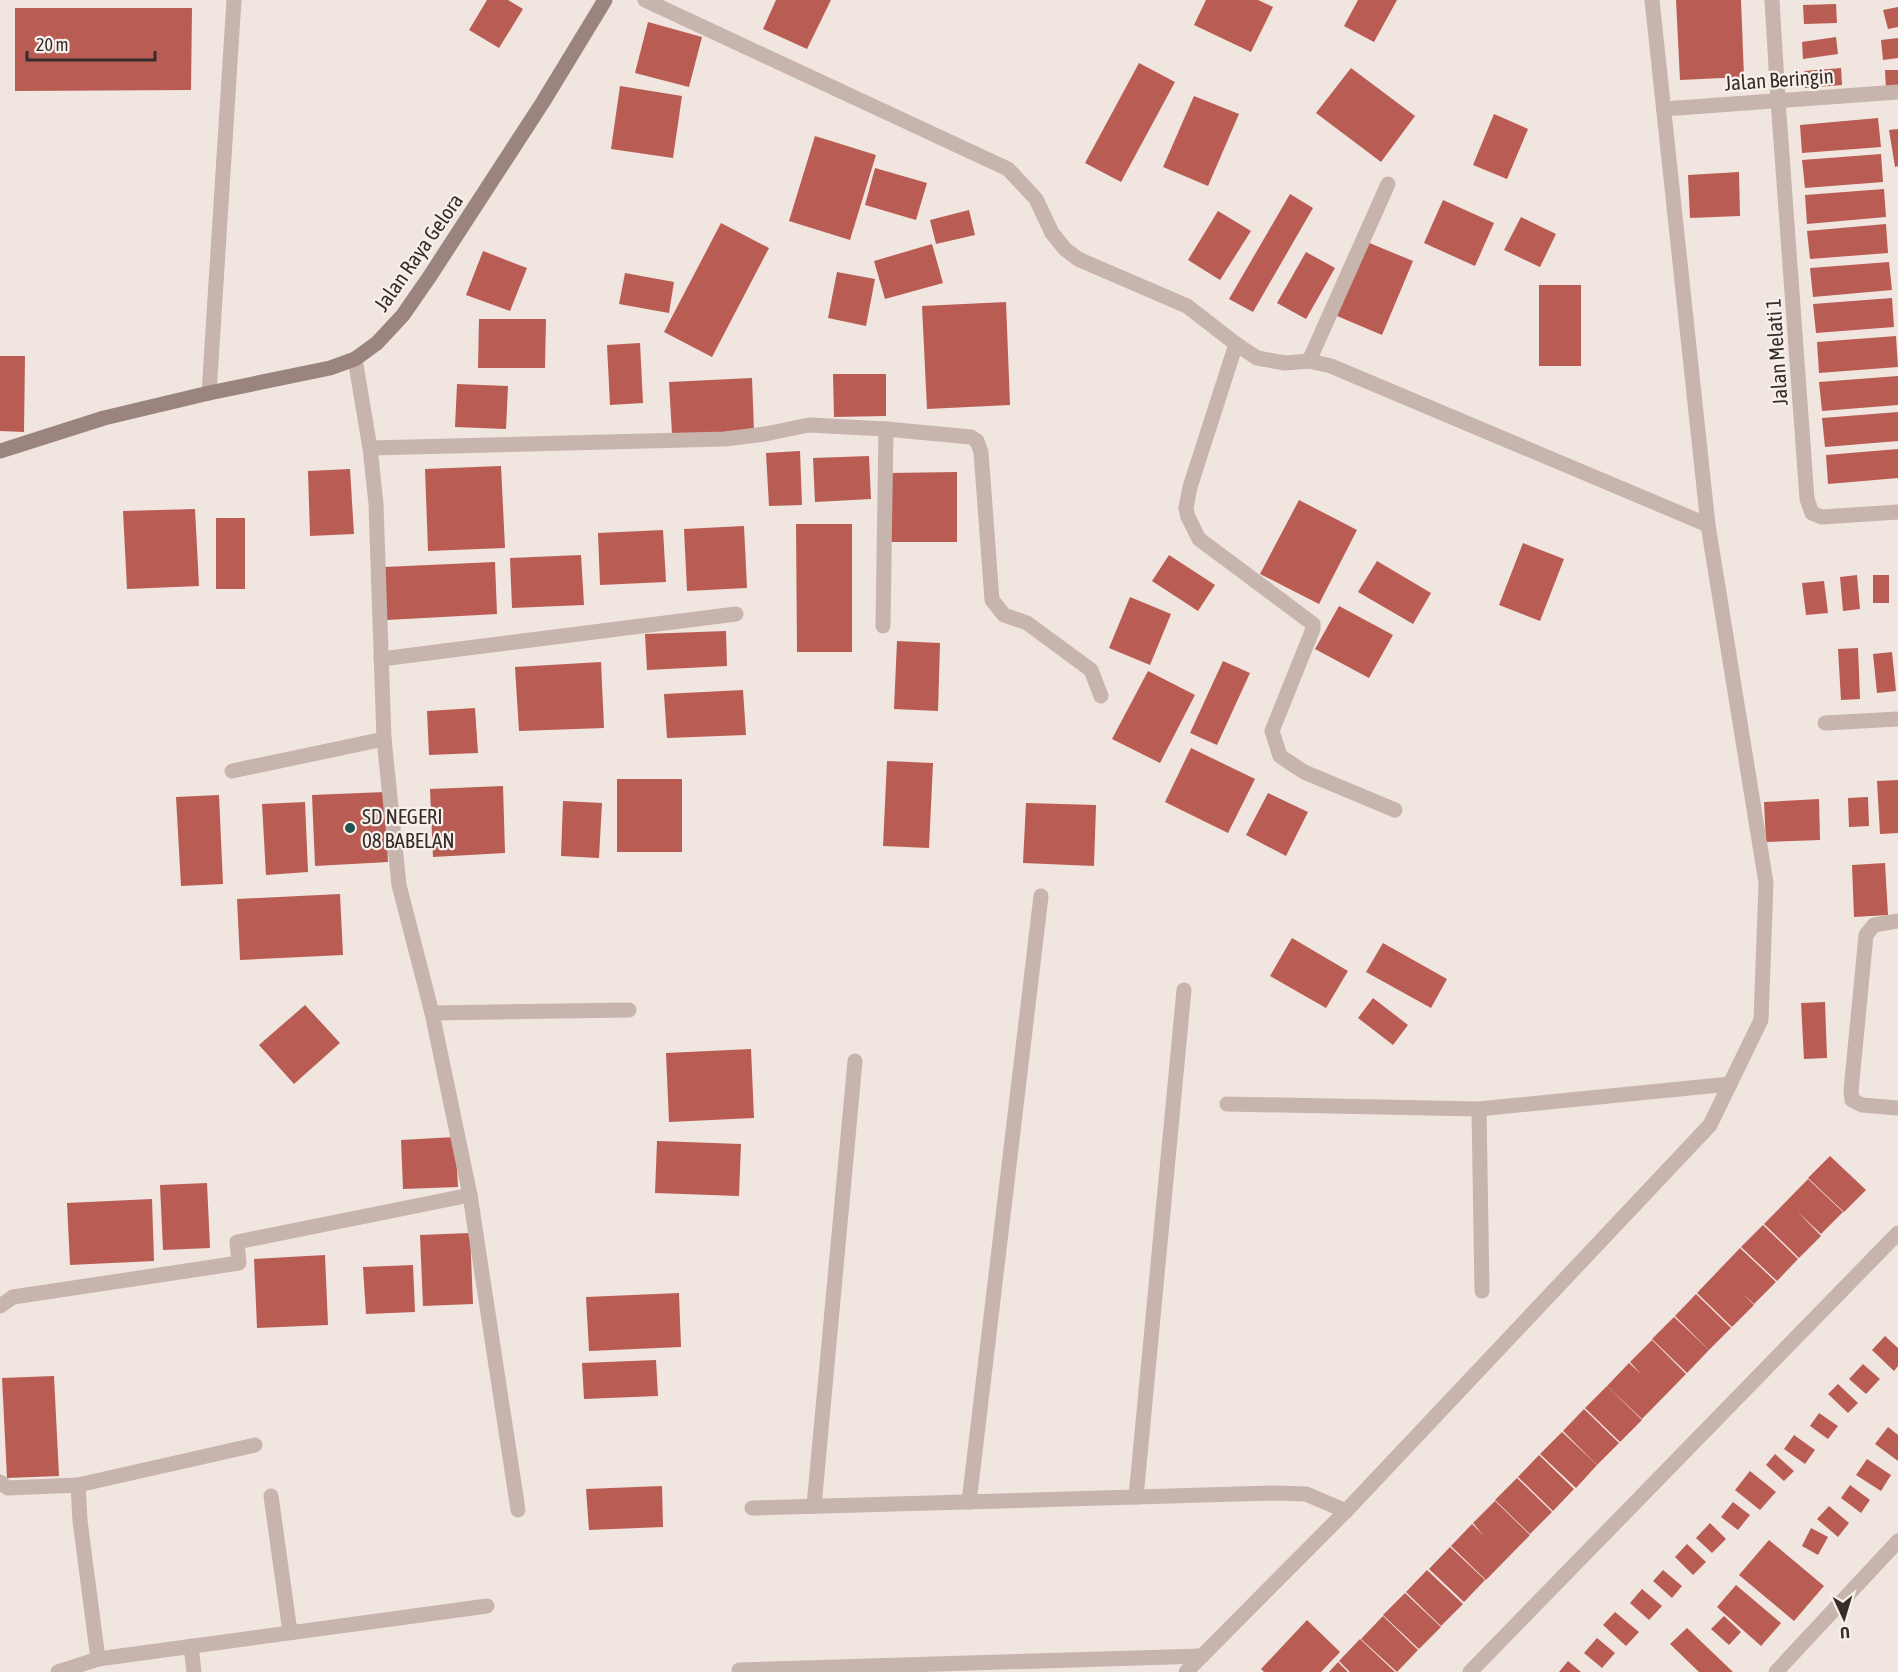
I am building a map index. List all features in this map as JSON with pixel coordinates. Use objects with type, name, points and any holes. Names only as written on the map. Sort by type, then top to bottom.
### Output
[{"type":"street","points":[[209,393],[234,0]]},
{"type":"street","name":"Jalan Raya Gelora","points":[[0,451],[104,417],[310,372],[355,359],[377,343],[403,315],[537,111],[605,0]]},
{"type":"street","points":[[645,0],[1008,170],[1036,199],[1052,233],[1071,254],[1187,306],[1257,358],[1284,363],[1309,362],[1331,366],[1708,525]]},
{"type":"street","points":[[1186,1672],[1346,1511],[1710,1125],[1761,1020],[1766,883],[1708,525],[1652,0]]},
{"type":"street","points":[[1772,0],[1778,100]]},
{"type":"street","name":"Jalan Beringin","points":[[1664,109],[1898,92]]},
{"type":"street","name":"Jalan Melati 1","points":[[1778,100],[1808,500],[1812,513],[1822,517],[1898,512]]},
{"type":"street","points":[[1309,362],[1388,184]]},
{"type":"street","points":[[1236,344],[1190,487],[1186,508],[1188,517],[1199,538],[1313,624],[1272,731],[1280,756],[1304,772],[1395,810]]},
{"type":"street","points":[[355,359],[370,448],[376,504],[384,740],[399,885],[432,1013],[471,1195],[518,1510]]},
{"type":"street","points":[[370,448],[725,439],[809,425],[971,437],[977,441],[981,452],[992,600],[1004,615],[1026,622],[1091,670],[1101,696]]},
{"type":"street","points":[[883,626],[886,429]]},
{"type":"street","points":[[381,658],[736,614]]},
{"type":"street","points":[[1825,723],[1898,719]]},
{"type":"street","points":[[232,771],[384,740]]},
{"type":"street","points":[[969,1502],[1041,896]]},
{"type":"street","points":[[1898,921],[1874,925],[1866,935],[1851,1091],[1852,1100],[1863,1105],[1898,1108]]},
{"type":"street","points":[[1136,1497],[1184,990]]},
{"type":"street","points":[[432,1013],[629,1010]]},
{"type":"street","points":[[814,1506],[855,1062]]},
{"type":"street","points":[[1227,1104],[1479,1109],[1730,1084]]},
{"type":"street","points":[[1479,1109],[1482,1291]]},
{"type":"street","points":[[0,1305],[13,1298],[239,1263],[237,1242],[471,1195]]},
{"type":"street","points":[[1470,1672],[1898,1233]]},
{"type":"street","points":[[0,1482],[8,1488],[78,1485],[255,1445]]},
{"type":"street","points":[[78,1485],[80,1521],[98,1659]]},
{"type":"street","points":[[752,1508],[1306,1494],[1346,1511]]},
{"type":"street","points":[[271,1496],[290,1632]]},
{"type":"street","points":[[1776,1672],[1898,1541]]},
{"type":"street","points":[[58,1672],[98,1659],[487,1606]]},
{"type":"street","points":[[190,1646],[194,1672]]},
{"type":"street","points":[[739,1670],[1202,1656]]},
{"type":"building","points":[[487,0],[508,0],[523,9],[499,48],[469,30]]},
{"type":"building","points":[[776,0],[831,0],[807,49],[763,29]]},
{"type":"building","points":[[1206,0],[1258,0],[1273,7],[1251,52],[1194,25]]},
{"type":"building","points":[[1358,0],[1397,0],[1374,42],[1344,26]]},
{"type":"building","points":[[1676,0],[1741,0],[1744,77],[1680,80]]},
{"type":"building","points":[[1836,4],[1837,23],[1804,24],[1803,5]]},
{"type":"building","points":[[1898,7],[1898,27],[1888,29],[1883,10]]},
{"type":"building","points":[[15,8],[192,8],[191,90],[15,91]]},
{"type":"building","points":[[648,22],[702,37],[689,87],[635,73]]},
{"type":"building","points":[[1836,37],[1838,54],[1803,59],[1802,42]]},
{"type":"building","points":[[1898,38],[1898,58],[1883,60],[1881,40]]},
{"type":"building","points":[[1139,63],[1175,82],[1121,182],[1085,163]]},
{"type":"building","points":[[1351,68],[1415,116],[1381,162],[1316,113]]},
{"type":"building","points":[[1841,68],[1842,85],[1805,88],[1804,71]]},
{"type":"building","points":[[1885,70],[1898,70],[1898,89],[1886,90]]},
{"type":"building","points":[[620,86],[682,96],[673,158],[611,149]]},
{"type":"building","points":[[1194,96],[1239,114],[1208,186],[1163,167]]},
{"type":"building","points":[[1494,114],[1528,129],[1507,179],[1473,165]]},
{"type":"building","points":[[1878,118],[1881,147],[1802,153],[1800,125]]},
{"type":"building","points":[[1898,129],[1898,166],[1895,167],[1889,130]]},
{"type":"building","points":[[815,136],[876,155],[850,240],[789,221]]},
{"type":"building","points":[[1881,154],[1883,182],[1805,188],[1802,160]]},
{"type":"building","points":[[875,168],[927,183],[916,220],[865,205]]},
{"type":"building","points":[[1739,172],[1740,216],[1690,218],[1688,175]]},
{"type":"building","points":[[1884,189],[1886,217],[1807,224],[1805,195]]},
{"type":"building","points":[[1290,194],[1313,208],[1253,312],[1229,299]]},
{"type":"building","points":[[1443,200],[1494,223],[1475,266],[1424,243]]},
{"type":"building","points":[[969,210],[975,235],[936,244],[930,220]]},
{"type":"building","points":[[1218,211],[1251,231],[1220,280],[1188,260]]},
{"type":"building","points":[[1521,217],[1556,234],[1540,267],[1504,250]]},
{"type":"building","points":[[721,223],[769,248],[712,357],[664,332]]},
{"type":"building","points":[[1886,224],[1888,253],[1810,259],[1807,231]]},
{"type":"building","points":[[1367,242],[1413,261],[1382,335],[1337,316]]},
{"type":"building","points":[[932,244],[943,283],[885,299],[874,261]]},
{"type":"building","points":[[483,251],[527,268],[510,311],[466,295]]},
{"type":"building","points":[[1306,252],[1335,268],[1306,319],[1277,303]]},
{"type":"building","points":[[1889,262],[1892,290],[1813,297],[1810,268]]},
{"type":"building","points":[[837,272],[875,279],[866,326],[828,318]]},
{"type":"building","points":[[625,273],[674,282],[669,313],[619,304]]},
{"type":"building","points":[[1539,285],[1581,285],[1581,366],[1539,366]]},
{"type":"building","points":[[1892,298],[1894,327],[1816,333],[1813,304]]},
{"type":"building","points":[[1006,302],[1010,405],[927,409],[922,306]]},
{"type":"building","points":[[479,319],[546,319],[545,368],[478,368]]},
{"type":"building","points":[[1896,336],[1898,367],[1819,373],[1817,342]]},
{"type":"building","points":[[640,343],[643,403],[610,405],[607,345]]},
{"type":"building","points":[[0,356],[25,356],[24,432],[0,431]]},
{"type":"building","points":[[833,374],[886,374],[886,416],[834,417]]},
{"type":"building","points":[[1898,376],[1898,405],[1822,411],[1819,382]]},
{"type":"building","points":[[752,378],[754,431],[672,434],[669,382]]},
{"type":"building","points":[[457,384],[508,386],[506,429],[455,427]]},
{"type":"building","points":[[1898,412],[1898,441],[1825,447],[1822,418]]},
{"type":"building","points":[[1898,449],[1898,478],[1828,484],[1826,455]]},
{"type":"building","points":[[800,451],[802,505],[769,506],[766,453]]},
{"type":"building","points":[[869,456],[871,499],[815,502],[813,458]]},
{"type":"building","points":[[501,466],[505,548],[428,551],[425,469]]},
{"type":"building","points":[[350,469],[354,534],[310,536],[308,471]]},
{"type":"building","points":[[957,472],[957,542],[891,542],[890,473]]},
{"type":"building","points":[[1299,500],[1357,530],[1319,604],[1260,574]]},
{"type":"building","points":[[195,509],[199,586],[127,589],[123,511]]},
{"type":"building","points":[[216,518],[245,518],[245,589],[216,589]]},
{"type":"building","points":[[796,524],[852,524],[852,652],[797,652]]},
{"type":"building","points":[[744,526],[747,588],[687,591],[684,529]]},
{"type":"building","points":[[663,530],[666,582],[600,585],[598,533]]},
{"type":"building","points":[[1523,543],[1564,559],[1540,621],[1499,605]]},
{"type":"building","points":[[581,555],[584,605],[512,608],[510,558]]},
{"type":"building","points":[[1169,555],[1215,585],[1198,611],[1152,581]]},
{"type":"building","points":[[1377,561],[1431,593],[1413,624],[1358,592]]},
{"type":"building","points":[[495,562],[497,614],[387,620],[384,567]]},
{"type":"building","points":[[1857,575],[1860,609],[1843,611],[1840,577]]},
{"type":"building","points":[[1873,575],[1889,575],[1889,603],[1873,603]]},
{"type":"building","points":[[1824,581],[1828,613],[1806,615],[1802,583]]},
{"type":"building","points":[[1130,597],[1171,614],[1150,665],[1109,648]]},
{"type":"building","points":[[1339,606],[1393,635],[1369,678],[1315,649]]},
{"type":"building","points":[[726,631],[727,666],[647,670],[645,634]]},
{"type":"building","points":[[897,641],[940,643],[938,711],[894,709]]},
{"type":"building","points":[[1858,648],[1860,699],[1841,700],[1838,649]]},
{"type":"building","points":[[1892,652],[1896,691],[1877,693],[1873,654]]},
{"type":"building","points":[[1223,661],[1250,673],[1217,745],[1190,733]]},
{"type":"building","points":[[601,662],[604,728],[519,731],[515,667]]},
{"type":"building","points":[[1148,671],[1195,695],[1160,763],[1112,739]]},
{"type":"building","points":[[743,690],[746,735],[667,738],[664,694]]},
{"type":"building","points":[[475,708],[478,753],[429,755],[427,711]]},
{"type":"building","points":[[1191,748],[1255,779],[1228,833],[1165,802]]},
{"type":"building","points":[[887,761],[933,763],[929,848],[883,846]]},
{"type":"building","points":[[617,779],[682,779],[682,852],[617,852]]},
{"type":"building","points":[[1898,780],[1898,833],[1880,834],[1877,781]]},
{"type":"building","points":[[503,786],[505,853],[433,857],[430,789]]},
{"type":"building","name":"SD NEGERI 08 BABELAN","points":[[385,792],[388,862],[315,866],[312,795]]},
{"type":"building","points":[[1268,793],[1308,812],[1286,856],[1246,835]]},
{"type":"building","points":[[219,795],[223,884],[181,886],[176,797]]},
{"type":"building","points":[[1868,797],[1869,826],[1849,827],[1848,798]]},
{"type":"building","points":[[1819,799],[1820,840],[1766,842],[1764,802]]},
{"type":"building","points":[[563,801],[602,803],[599,858],[561,856]]},
{"type":"building","points":[[305,802],[308,872],[266,875],[262,804]]},
{"type":"building","points":[[1026,803],[1096,805],[1094,866],[1023,863]]},
{"type":"building","points":[[1885,863],[1888,915],[1854,917],[1852,865]]},
{"type":"building","points":[[340,894],[343,955],[240,960],[237,899]]},
{"type":"building","points":[[1292,938],[1348,971],[1326,1008],[1270,976]]},
{"type":"building","points":[[1383,943],[1447,979],[1431,1008],[1366,972]]},
{"type":"building","points":[[1373,998],[1408,1025],[1393,1045],[1358,1018]]},
{"type":"building","points":[[1825,1002],[1827,1058],[1804,1059],[1801,1003]]},
{"type":"building","points":[[305,1005],[340,1043],[294,1084],[259,1045]]},
{"type":"building","points":[[751,1049],[754,1118],[669,1122],[666,1053]]},
{"type":"building","points":[[455,1137],[458,1187],[403,1189],[401,1140]]},
{"type":"building","points":[[657,1141],[741,1144],[739,1196],[655,1193]]},
{"type":"building","points":[[1830,1156],[1866,1190],[1844,1212],[1808,1178]]},
{"type":"building","points":[[1808,1179],[1843,1212],[1821,1234],[1797,1211],[1821,1236],[1799,1258],[1764,1224]]},
{"type":"building","points":[[207,1183],[210,1248],[163,1250],[160,1185]]},
{"type":"building","points":[[152,1199],[154,1261],[70,1265],[67,1203]]},
{"type":"building","points":[[1763,1225],[1798,1259],[1777,1281],[1741,1247]]},
{"type":"building","points":[[470,1233],[473,1304],[423,1306],[420,1235]]},
{"type":"building","points":[[1740,1248],[1776,1282],[1754,1304],[1743,1294],[1754,1305],[1732,1327],[1697,1293]]},
{"type":"building","points":[[325,1255],[328,1325],[257,1328],[254,1259]]},
{"type":"building","points":[[413,1265],[415,1312],[366,1314],[363,1267]]},
{"type":"building","points":[[679,1293],[681,1347],[589,1351],[586,1297]]},
{"type":"building","points":[[1696,1294],[1731,1328],[1709,1350],[1675,1316]]},
{"type":"building","points":[[1674,1317],[1709,1350],[1687,1373],[1652,1339]]},
{"type":"building","points":[[1885,1336],[1898,1348],[1898,1366],[1894,1371],[1872,1350]]},
{"type":"building","points":[[1652,1340],[1686,1374],[1642,1419],[1607,1386],[1629,1363],[1641,1374],[1630,1362]]},
{"type":"building","points":[[656,1360],[658,1396],[584,1399],[582,1363]]},
{"type":"building","points":[[1863,1364],[1880,1379],[1866,1394],[1849,1379]]},
{"type":"building","points":[[54,1376],[59,1476],[7,1478],[2,1378]]},
{"type":"building","points":[[1838,1384],[1858,1403],[1848,1413],[1828,1394]]},
{"type":"building","points":[[1607,1386],[1642,1420],[1620,1442],[1585,1408]]},
{"type":"building","points":[[1584,1409],[1619,1443],[1597,1465],[1563,1431]]},
{"type":"building","points":[[1819,1413],[1838,1426],[1828,1439],[1810,1426]]},
{"type":"building","points":[[1888,1427],[1898,1435],[1898,1461],[1875,1444]]},
{"type":"building","points":[[1562,1432],[1597,1465],[1576,1488],[1540,1454]]},
{"type":"building","points":[[1794,1435],[1815,1450],[1805,1464],[1784,1449]]},
{"type":"building","points":[[1775,1454],[1794,1471],[1784,1481],[1766,1465]]},
{"type":"building","points":[[1539,1455],[1574,1489],[1553,1511],[1518,1477]]},
{"type":"building","points":[[1867,1459],[1891,1475],[1881,1491],[1856,1475]]},
{"type":"building","points":[[1750,1471],[1776,1492],[1760,1510],[1735,1490]]},
{"type":"building","points":[[1517,1478],[1552,1512],[1530,1534],[1495,1500]]},
{"type":"building","points":[[1850,1485],[1870,1500],[1861,1513],[1841,1498]]},
{"type":"building","points":[[662,1486],[663,1527],[589,1530],[586,1489]]},
{"type":"building","points":[[1495,1501],[1530,1535],[1486,1580],[1451,1546],[1472,1524],[1483,1535],[1473,1523]]},
{"type":"building","points":[[1733,1502],[1750,1515],[1738,1530],[1721,1517]]},
{"type":"building","points":[[1829,1506],[1849,1523],[1838,1537],[1817,1519]]},
{"type":"building","points":[[1710,1523],[1726,1539],[1712,1553],[1696,1538]]},
{"type":"building","points":[[1811,1528],[1828,1537],[1818,1555],[1802,1546]]},
{"type":"building","points":[[1769,1540],[1824,1586],[1794,1621],[1739,1575]]},
{"type":"building","points":[[1687,1544],[1706,1562],[1693,1575],[1675,1557]]},
{"type":"building","points":[[1450,1547],[1485,1580],[1464,1602],[1429,1569]]},
{"type":"building","points":[[1427,1570],[1463,1604],[1441,1626],[1406,1592]]},
{"type":"building","points":[[1663,1570],[1682,1586],[1672,1598],[1653,1581]]},
{"type":"building","points":[[1736,1585],[1781,1623],[1761,1646],[1717,1607]]},
{"type":"building","points":[[1642,1589],[1662,1606],[1649,1620],[1630,1603]]},
{"type":"building","points":[[1405,1593],[1441,1627],[1419,1649],[1383,1615]]},
{"type":"building","points":[[1615,1612],[1639,1632],[1626,1646],[1603,1625]]},
{"type":"building","points":[[1383,1616],[1418,1650],[1397,1672],[1361,1639]]},
{"type":"building","points":[[1724,1616],[1741,1632],[1729,1645],[1711,1629]]},
{"type":"building","points":[[1307,1620],[1340,1652],[1321,1672],[1264,1672],[1261,1669]]},
{"type":"building","points":[[1687,1628],[1733,1672],[1699,1672],[1670,1644]]},
{"type":"building","points":[[1597,1638],[1615,1653],[1602,1668],[1584,1653]]},
{"type":"building","points":[[1360,1639],[1395,1672],[1350,1672],[1339,1661]]},
{"type":"building","points":[[1568,1661],[1581,1672],[1559,1672]]},
{"type":"building","points":[[1338,1662],[1348,1672],[1329,1672]]},
{"type":"place","name":"SD NEGERI 08 BABELAN","points":[[350,828]]}]
